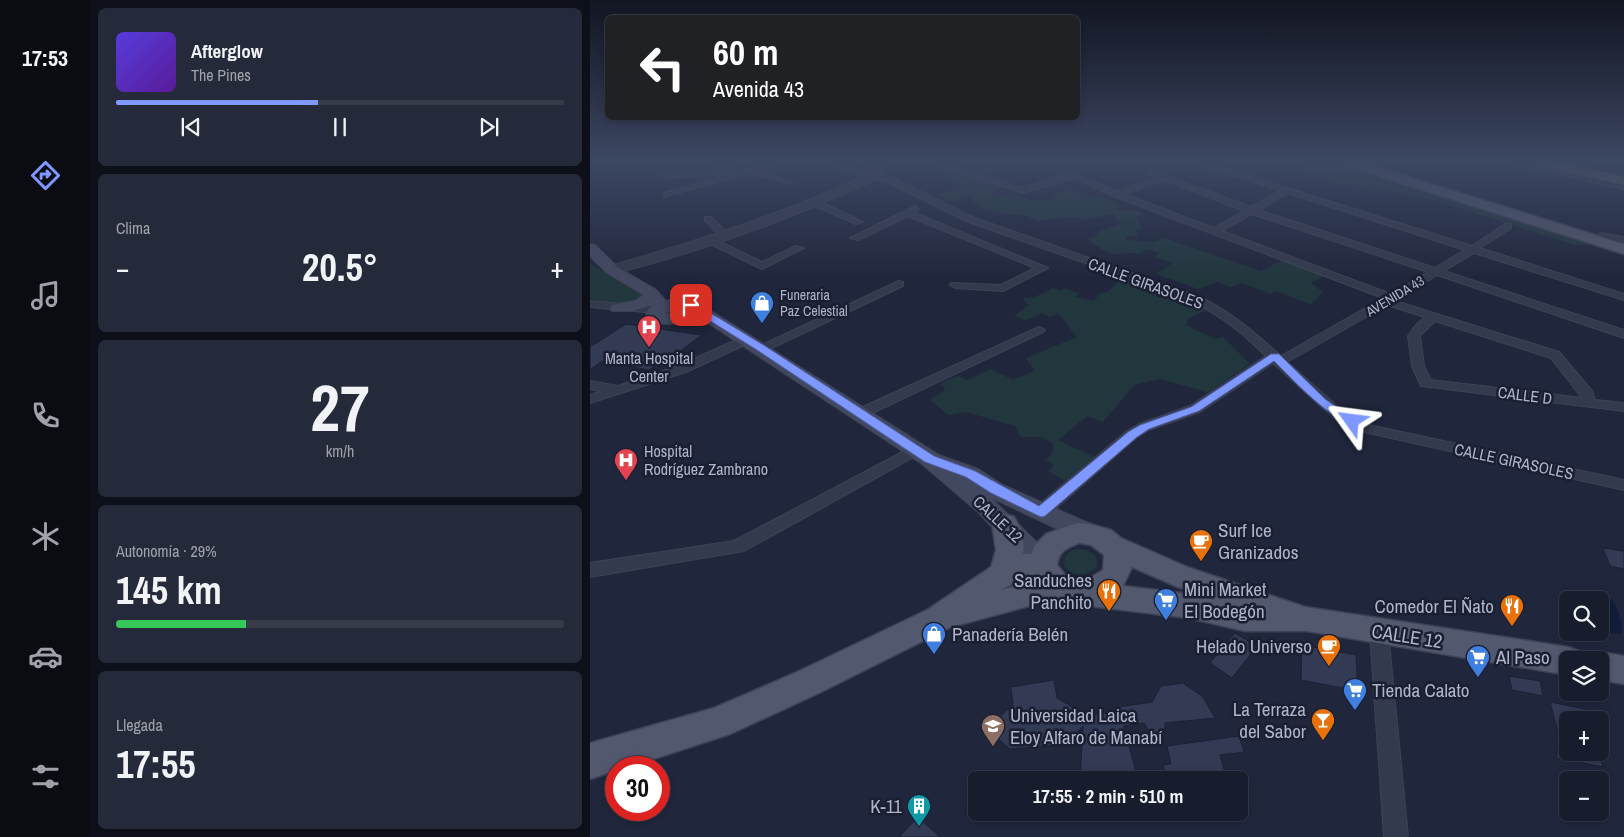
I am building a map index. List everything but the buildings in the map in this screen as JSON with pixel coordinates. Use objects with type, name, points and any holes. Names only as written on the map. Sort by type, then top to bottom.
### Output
[{"type":"main road","points":[[1467,200],[1624,250]]},
{"type":"main road","points":[[1486,200],[1624,242]]},
{"type":"main road","name":"CALLE 12","points":[[590,248],[612,270],[637,284],[689,304],[754,343],[923,454],[986,506],[1042,563]]},
{"type":"main road","name":"CALLE 12","points":[[637,284],[661,308],[728,328]]},
{"type":"main road","points":[[618,308],[643,304],[650,300],[661,308],[677,303],[689,304]]},
{"type":"main road","name":"CALLE 12","points":[[923,454],[970,474],[996,490],[1088,533]]},
{"type":"main road","points":[[1002,574],[1011,553],[1011,542],[1005,524]]},
{"type":"main road","points":[[938,619],[1030,593],[1099,588],[1112,579],[1120,562],[1114,546],[1106,540],[1088,533],[1076,533],[1056,539],[1044,553],[1042,563],[1046,577],[1071,590]]},
{"type":"main road","name":"CALLE 12","points":[[1114,546],[1149,563],[1198,582],[1250,597],[1307,619]]},
{"type":"main road","points":[[590,762],[718,723],[807,683],[938,619],[1002,574],[1026,564],[1042,563]]},
{"type":"main road","name":"CALLE 12","points":[[1071,590],[1190,606],[1244,619],[1307,619],[1378,632],[1559,660]]},
{"type":"main road","points":[[1609,668],[1624,670]]},
{"type":"street","points":[[612,270],[711,241],[822,200]]},
{"type":"street","name":"CALLE GIRASOLES","points":[[927,200],[1048,248],[1194,298],[1222,312],[1239,324],[1278,359],[1321,401],[1339,415],[1365,428],[1624,485]]},
{"type":"street","points":[[1132,200],[1432,317],[1555,355],[1587,394],[1590,403]]},
{"type":"street","points":[[1224,200],[1624,334]]},
{"type":"street","points":[[1215,231],[1268,200]]},
{"type":"street","points":[[1318,200],[1624,297]]},
{"type":"street","points":[[855,238],[931,202]]},
{"type":"street","points":[[816,203],[859,222]]},
{"type":"street","points":[[908,212],[1044,268],[1002,288],[955,285]]},
{"type":"street","points":[[708,219],[725,236]]},
{"type":"street","name":"AVENIDA 43","points":[[1041,512],[1132,434],[1144,427],[1195,409],[1278,359],[1390,300],[1476,249],[1508,226]]},
{"type":"street","points":[[711,241],[762,266],[799,248]]},
{"type":"street","points":[[590,399],[622,390],[754,343],[899,284]]},
{"type":"street","points":[[590,304],[618,308]]},
{"type":"street","name":"CALLE D","points":[[1432,317],[1420,327],[1414,336],[1418,366],[1426,383],[1624,408]]},
{"type":"street","points":[[861,413],[1039,330]]},
{"type":"street","points":[[590,385],[622,390]]},
{"type":"street","points":[[590,570],[738,548],[923,454]]},
{"type":"street","points":[[1378,632],[1383,666],[1396,837]]},
{"type":"shaded area","points":[[972,200],[1107,200],[1119,206],[1117,209],[1129,212],[1132,209],[1145,215],[1136,216],[1143,228],[1135,231],[1139,236],[1127,236],[1126,240],[1153,242],[1164,238],[1261,271],[1286,258],[1328,274],[1311,283],[1323,292],[1311,305],[1276,291],[1270,294],[1243,283],[1230,287],[1218,282],[1198,289],[1156,274],[1173,263],[1155,257],[1160,253],[1147,249],[1139,254],[1114,254],[1102,249],[1087,238],[1098,236],[1097,232],[1120,224],[1113,214],[1086,220],[1074,217],[1037,221],[1027,216],[998,213],[978,207]]},
{"type":"shaded area","points":[[1432,200],[1457,200],[1598,245],[1575,245]]},
{"type":"shaded area","points":[[590,265],[645,296],[639,300],[626,303],[611,303],[590,299]]},
{"type":"shaded area","points":[[1124,277],[1182,297],[1207,310],[1189,318],[1186,325],[1215,339],[1223,337],[1250,364],[1208,392],[1159,379],[1134,385],[1103,422],[1087,416],[1058,440],[1094,457],[1065,481],[1048,471],[1054,465],[1046,460],[1053,451],[1053,443],[1041,437],[1021,437],[1015,426],[966,412],[948,415],[930,400],[945,390],[941,383],[958,376],[967,380],[991,369],[1013,380],[1034,371],[1026,358],[1077,337],[1058,313],[1050,317],[1042,313],[1026,320],[1014,316],[1029,305],[1023,299],[1037,296],[1053,288],[1061,291],[1065,288],[1079,294],[1075,297],[1094,301],[1101,292],[1106,293]]},
{"type":"shaded area","points":[[1082,549],[1095,555],[1097,561],[1096,568],[1088,573],[1074,574],[1064,565],[1065,556],[1072,550]]},
{"type":"water","points":[[1609,597],[1620,615],[1622,628],[1622,634],[1610,633]]},
{"type":"place","name":"Funeraria Paz Celestial","points":[[762,324]]},
{"type":"place","name":"Manta Hospital Center","points":[[649,348]]},
{"type":"place","name":"Hospital Rodríguez Zambrano","points":[[626,481]]},
{"type":"place","name":"Surf Ice Granizados","points":[[1201,562]]},
{"type":"place","name":"Sanduches Panchito","points":[[1109,612]]},
{"type":"place","name":"Mini Market El Bodegón","points":[[1166,621]]},
{"type":"place","name":"Comedor El Ñato","points":[[1512,627]]},
{"type":"place","name":"Panadería Belén","points":[[934,655]]},
{"type":"place","name":"Helado Universo","points":[[1329,667]]},
{"type":"place","name":"Al Paso","points":[[1478,678]]},
{"type":"place","name":"Tienda Calato","points":[[1355,711]]},
{"type":"place","name":"La Terraza del Sabor","points":[[1323,741]]},
{"type":"place","name":"Universidad Laica Eloy Alfaro de Manabí","points":[[993,747]]},
{"type":"place","name":"K-11","points":[[919,827]]},
{"type":"route","points":[[691,305],[761,348],[930,459],[970,474],[996,490],[1041,512],[1132,434],[1144,427],[1195,409],[1275,356],[1321,401],[1339,415],[1352,421]]}]
